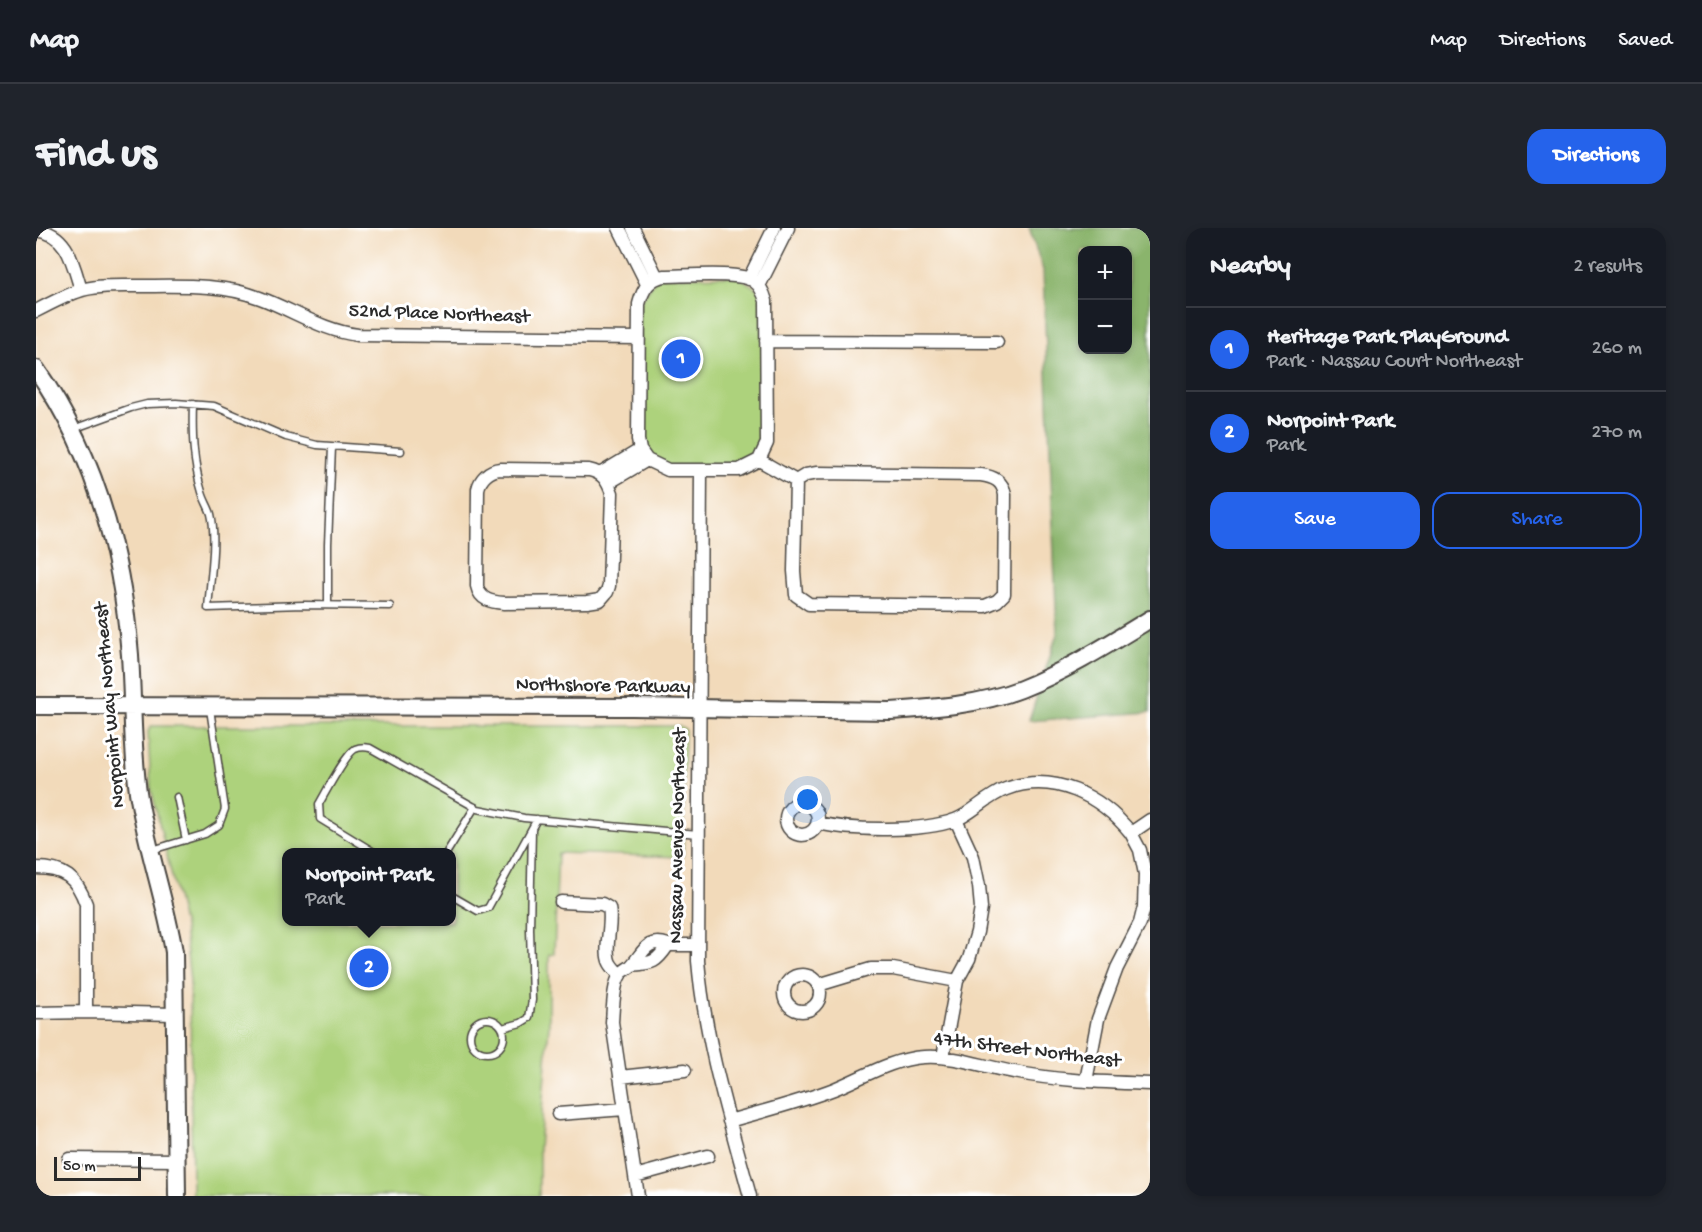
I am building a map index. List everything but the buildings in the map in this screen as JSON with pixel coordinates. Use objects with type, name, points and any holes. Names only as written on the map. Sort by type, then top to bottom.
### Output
[{"type":"street","points":[[619,228],[652,280]]},
{"type":"street","points":[[633,228],[652,280],[639,303],[638,440],[644,455],[668,470],[739,470],[759,460],[767,443],[766,301],[754,282],[738,276],[652,280]]},
{"type":"street","points":[[754,282],[774,228]]},
{"type":"street","points":[[754,282],[788,228]]},
{"type":"street","points":[[36,230],[55,236],[65,245],[81,290]]},
{"type":"street","name":"52nd Place Northeast","points":[[36,311],[81,290],[113,286],[171,286],[232,290],[261,298],[343,333],[358,336],[638,338]]},
{"type":"street","points":[[766,341],[997,342]]},
{"type":"street","name":"Norpoint Way Northeast","points":[[36,369],[72,429],[97,486],[114,550],[125,606],[138,790],[174,952],[177,1196]]},
{"type":"street","points":[[604,478],[644,455]]},
{"type":"street","points":[[759,460],[796,481]]},
{"type":"street","points":[[500,469],[589,470],[604,478],[612,493],[609,586],[604,597],[587,602],[504,603],[491,602],[481,596],[477,586],[478,489],[486,476],[500,469]]},
{"type":"street","name":"Nassau Avenue Northeast","points":[[701,470],[697,945],[703,1010],[729,1121],[750,1196]]},
{"type":"street","points":[[817,473],[991,476],[1001,483],[1005,495],[1004,594],[997,601],[985,606],[809,604],[803,601],[796,595],[794,571],[796,481],[806,475],[817,473]]},
{"type":"street","name":"Northshore Parkway","points":[[36,705],[890,711],[951,706],[1019,689],[1050,676],[1150,619]]},
{"type":"street","points":[[818,823],[836,827],[870,829],[915,827],[956,820],[986,799],[1006,789],[1025,784],[1060,786],[1092,797],[1107,807],[1131,833],[1140,850],[1145,874],[1144,907],[1140,923],[1116,968],[1098,1019],[1086,1081]]},
{"type":"street","points":[[1131,833],[1150,819]]},
{"type":"street","points":[[943,1057],[957,981],[969,959],[981,908],[973,857],[956,820]]},
{"type":"street","points":[[36,868],[62,872],[72,879],[78,886],[86,904],[86,1012]]},
{"type":"street","points":[[561,903],[602,904],[609,908],[611,917],[608,956],[610,964],[620,975]]},
{"type":"street","points":[[638,1196],[612,1022],[613,1005],[620,975],[632,964],[655,962],[668,945],[697,945]]},
{"type":"street","points":[[818,985],[871,969],[893,969],[957,981]]},
{"type":"street","points":[[36,1013],[174,1014]]},
{"type":"street","name":"47th Street Northeast","points":[[729,1121],[834,1089],[906,1059],[943,1057],[1016,1073],[1086,1081],[1150,1084]]},
{"type":"street","points":[[620,1077],[685,1070]]},
{"type":"street","points":[[558,1114],[625,1109]]},
{"type":"street","points":[[635,1176],[708,1156]]},
{"type":"street","points":[[69,1159],[177,1160]]},
{"type":"lane","points":[[72,429],[147,404],[193,404],[214,406],[286,437],[316,445],[401,451]]},
{"type":"lane","points":[[193,404],[191,437],[194,459],[202,492],[211,514],[213,536],[208,608],[390,606]]},
{"type":"lane","points":[[328,605],[332,447]]},
{"type":"lane","points":[[152,850],[205,834],[219,825],[225,809],[210,706]]},
{"type":"lane","points":[[367,848],[320,819],[318,813],[318,804],[357,748],[370,748],[475,807],[537,819],[698,834]]},
{"type":"lane","points":[[177,796],[186,840]]},
{"type":"lane","points":[[449,848],[475,807]]},
{"type":"lane","points":[[456,898],[478,911],[488,908],[537,819]]},
{"type":"lane","points":[[502,1028],[521,1023],[529,1018],[532,1000],[530,929],[532,829]]},
{"type":"lane","points":[[494,1020],[502,1028],[504,1039],[494,1052],[482,1053],[472,1047],[469,1036],[473,1025],[477,1022],[494,1020]]},
{"type":"green space","points":[[1029,228],[1150,228],[1150,712],[1029,721],[1057,634],[1043,270]]},
{"type":"green space","points":[[738,276],[764,294],[767,443],[759,460],[739,470],[660,468],[638,440],[639,304],[657,277]]},
{"type":"green space","points":[[152,726],[679,726],[685,729],[683,857],[558,853],[554,954],[549,955],[549,1025],[539,1148],[539,1196],[192,1196],[190,981],[184,927],[151,788],[148,731]]},
{"type":"place","name":"Heritage Park PlayGround","points":[[681,359]]},
{"type":"place","name":"Norpoint Park","points":[[369,968]]}]
